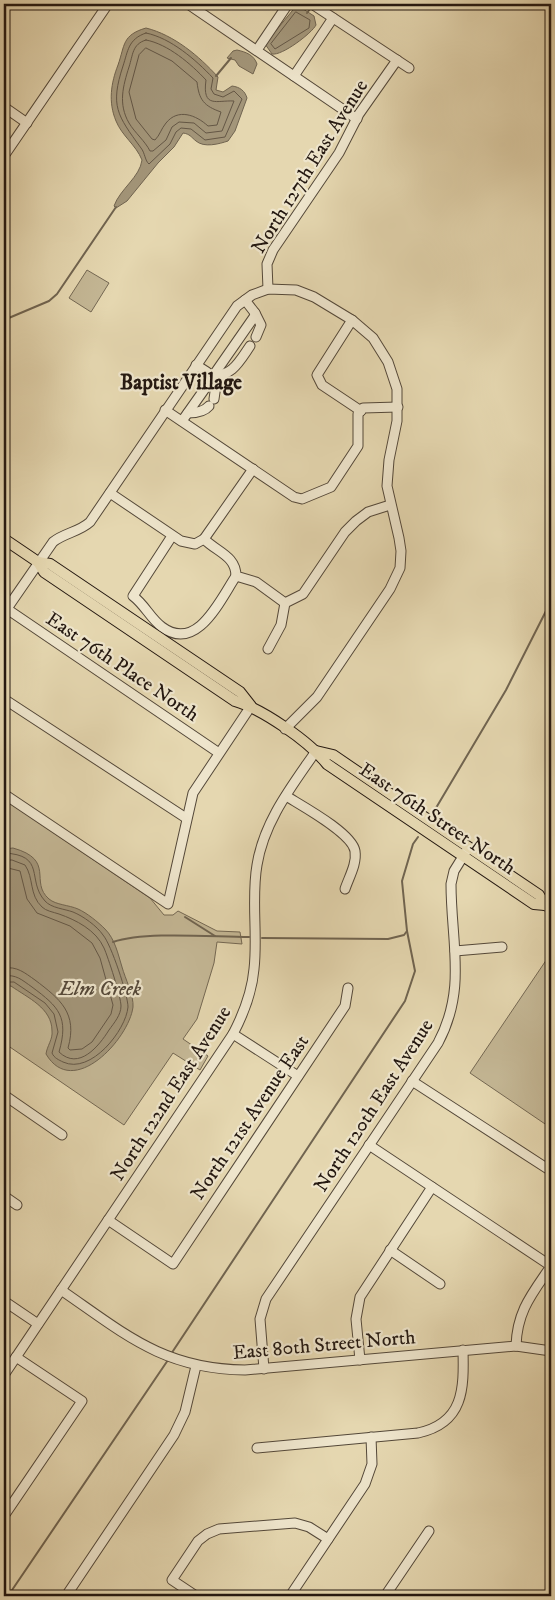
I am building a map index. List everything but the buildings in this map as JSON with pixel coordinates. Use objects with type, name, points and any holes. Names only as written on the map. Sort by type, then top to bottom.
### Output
[{"type":"main road","name":"East 76th Street North","points":[[4,539],[38,562],[50,564],[240,692],[251,706],[316,750],[327,764],[466,852],[539,895],[548,906]]},
{"type":"street","points":[[4,156],[108,4]]},
{"type":"street","points":[[188,4],[357,118]]},
{"type":"street","points":[[257,50],[288,4]]},
{"type":"street","points":[[312,4],[409,68]]},
{"type":"street","points":[[294,76],[332,18]]},
{"type":"street","name":"North 127th East Avenue","points":[[268,289],[267,264],[273,250],[339,153],[357,118],[397,60]]},
{"type":"street","points":[[4,107],[27,123]]},
{"type":"street","points":[[5,611],[38,562],[58,538],[76,531],[90,522],[230,315],[245,300],[268,289],[296,290],[332,307],[352,320],[373,338],[388,362],[397,389],[398,407],[387,473],[390,505],[401,550],[400,568],[394,582],[317,697],[285,729]]},
{"type":"street","points":[[245,300],[261,325],[256,337]]},
{"type":"street","points":[[210,375],[215,373],[254,313]]},
{"type":"street","points":[[352,320],[317,375],[322,385],[361,411]]},
{"type":"street","points":[[210,375],[220,376],[232,371],[250,346]]},
{"type":"street","points":[[188,413],[206,410],[211,402],[216,385],[210,375],[196,365]]},
{"type":"street","points":[[182,421],[211,380],[210,375]]},
{"type":"street","points":[[165,410],[297,498],[324,491],[331,486],[358,446],[358,414],[363,408],[398,407]]},
{"type":"street","points":[[110,493],[172,536],[188,544],[195,544],[204,539],[253,469]]},
{"type":"street","points":[[268,649],[281,625],[286,603],[303,594],[345,532],[368,512],[390,505]]},
{"type":"street","points":[[172,536],[133,596],[144,604],[152,618],[168,631],[178,635],[190,633],[204,623],[236,576],[236,567],[233,561],[204,539]]},
{"type":"street","points":[[236,576],[256,582],[286,603]]},
{"type":"street","name":"East 76th Place North","points":[[5,611],[219,753]]},
{"type":"street","points":[[4,699],[186,818]]},
{"type":"street","points":[[4,794],[168,904],[193,793],[251,706]]},
{"type":"street","name":"North 122nd East Avenue","points":[[4,1375],[233,1034],[248,1003],[255,967],[255,882],[260,849],[272,819],[316,750]]},
{"type":"street","points":[[286,796],[343,834],[354,847],[355,864],[345,888]]},
{"type":"street","name":"North 120th East Avenue","points":[[264,1369],[260,1319],[266,1299],[438,1043],[448,1021],[456,989],[451,884],[454,871],[466,852]]},
{"type":"street","points":[[455,951],[502,947]]},
{"type":"street","name":"North 121st Avenue East","points":[[108,1220],[173,1264],[345,1006],[348,988]]},
{"type":"street","points":[[233,1034],[298,1076]]},
{"type":"street","points":[[412,1081],[551,1171]]},
{"type":"street","points":[[4,1097],[62,1135]]},
{"type":"street","points":[[369,1145],[551,1266],[522,1311],[518,1325],[516,1346]]},
{"type":"street","points":[[360,1360],[356,1319],[364,1287],[432,1187]]},
{"type":"street","points":[[4,1196],[17,1206]]},
{"type":"street","points":[[390,1250],[440,1284]]},
{"type":"street","name":"East 80th Street North","points":[[60,1290],[136,1342],[168,1357],[196,1366],[226,1370],[264,1369],[516,1346],[551,1352]]},
{"type":"street","points":[[4,1301],[38,1324]]},
{"type":"street","points":[[257,1448],[418,1433],[432,1429],[445,1422],[458,1403],[463,1390],[463,1350]]},
{"type":"street","points":[[4,1516],[82,1401],[16,1357]]},
{"type":"street","points":[[66,1596],[174,1435],[185,1412],[196,1366]]},
{"type":"street","points":[[294,1595],[368,1478],[372,1464],[371,1437]]},
{"type":"street","points":[[196,1596],[172,1580],[198,1541],[207,1534],[219,1529],[295,1523],[309,1527],[328,1539]]},
{"type":"street","points":[[385,1596],[429,1531]]},
{"type":"green space","points":[[87,270],[109,283],[91,312],[69,298]]},
{"type":"green space","name":"Elm Creek","points":[[5,800],[150,898],[164,915],[173,915],[178,911],[217,931],[240,932],[242,944],[217,942],[214,963],[197,1019],[183,1039],[208,1056],[200,1070],[173,1053],[124,1125],[4,1043]]},
{"type":"green space","points":[[551,953],[551,1128],[470,1073]]},
{"type":"water","points":[[297,5],[314,16],[316,25],[296,43],[277,54],[272,54],[265,44]]},
{"type":"water","points":[[146,28],[176,41],[203,61],[218,77],[216,90],[223,92],[232,86],[240,88],[247,98],[235,131],[228,141],[207,145],[199,143],[183,133],[174,147],[158,163],[127,201],[116,208],[114,206],[117,200],[138,172],[142,160],[116,121],[111,100],[112,86],[128,38],[132,34]]},
{"type":"water","points":[[237,50],[249,54],[256,61],[257,64],[253,74],[239,66],[235,60],[227,58],[233,51]]},
{"type":"water","points":[[13,848],[26,853],[34,859],[40,872],[43,892],[49,899],[89,915],[105,929],[116,947],[129,987],[133,1007],[122,1034],[98,1060],[84,1068],[70,1071],[57,1066],[46,1054],[52,1034],[51,1023],[44,1010],[11,986],[4,987],[4,849]]},
{"type":"waterway","points":[[307,13],[310,9]]},
{"type":"waterway","points":[[216,76],[231,58]]},
{"type":"waterway","points":[[4,320],[49,301],[57,294],[116,207]]},
{"type":"waterway","points":[[433,813],[506,690],[547,609],[551,607]]},
{"type":"waterway","points":[[171,1354],[405,1001],[415,971],[407,931],[402,881],[413,844],[418,837]]},
{"type":"waterway","points":[[185,917],[215,936]]},
{"type":"waterway","points":[[262,938],[388,939],[404,935],[407,931]]},
{"type":"waterway","points":[[113,942],[143,937],[180,935],[249,937]]},
{"type":"waterway","points":[[8,1596],[168,1360]]},
{"type":"district","name":"Baptist Village","points":[[181,382]]}]
